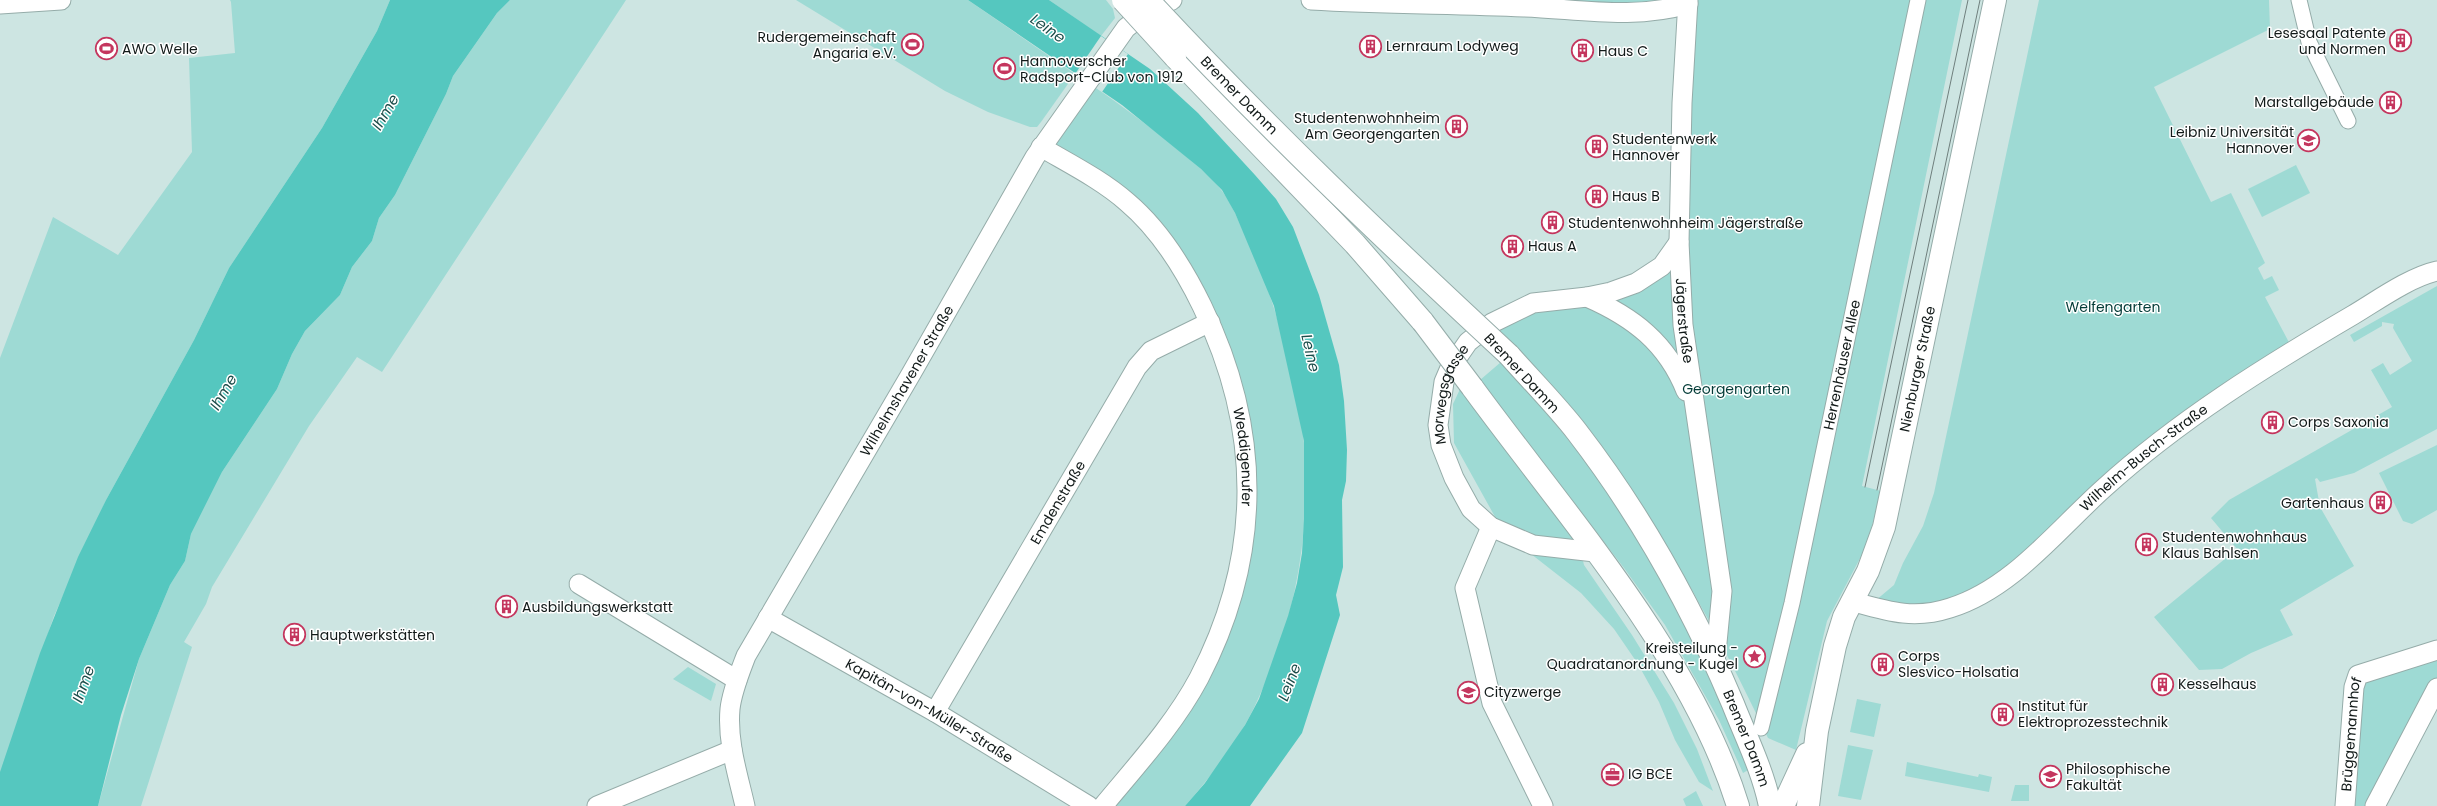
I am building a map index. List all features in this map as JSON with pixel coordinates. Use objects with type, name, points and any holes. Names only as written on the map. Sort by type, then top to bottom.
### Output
[{"type":"main road","name":"Bremer Damm","points":[[1123,0],[1355,244],[1423,322],[1595,552],[1678,676],[1711,738],[1738,806]]},
{"type":"main road","name":"Nienburger Straße","points":[[1808,806],[1817,731],[1835,646],[1851,601],[1868,572],[1884,527],[1995,0]]},
{"type":"main road","name":"Bremer Damm","points":[[1143,4],[1370,227],[1509,355],[1577,432],[1638,518],[1668,570],[1716,663],[1744,731],[1770,806]]},
{"type":"main road","name":"Nienburger Straße","points":[[1783,806],[1817,731]]},
{"type":"street","points":[[0,4],[61,0]]},
{"type":"street","name":"Wilhelmshavener Straße","points":[[745,806],[732,750],[730,709],[737,680],[746,656],[1042,148],[1143,4],[1172,0]]},
{"type":"street","points":[[1311,0],[1527,7],[1623,13],[1662,11],[1688,2]]},
{"type":"street","name":"Herrenhäuser Allee","points":[[1761,728],[1792,603],[1918,0]]},
{"type":"street","points":[[2299,0],[2310,42],[2348,121]]},
{"type":"street","name":"Jägerstraße","points":[[1688,2],[1682,103],[1679,242],[1683,325],[1722,591],[1716,663]]},
{"type":"street","name":"Weddigenufer","points":[[1042,148],[1106,185],[1128,203],[1155,232],[1177,263],[1210,322],[1235,390],[1248,462],[1246,530],[1241,561],[1224,621],[1199,678],[1145,755],[1103,806]]},
{"type":"street","name":"Morwegsgasse","points":[[1595,552],[1533,545],[1490,527],[1471,509],[1454,478],[1441,445],[1438,425],[1444,382],[1450,368],[1468,342],[1492,323],[1533,303],[1587,297],[1611,292],[1636,283],[1662,266],[1679,242]]},
{"type":"street","name":"Wilhelm-Busch-Straße","points":[[1851,601],[1898,614],[1920,615],[1950,608],[1991,588],[2023,564],[2130,466],[2215,402],[2325,331],[2396,290],[2437,271]]},
{"type":"street","name":"Morwegsgasse","points":[[1587,297],[1617,310],[1647,333],[1670,358],[1680,377],[1695,414]]},
{"type":"street","name":"Emdenstraße","points":[[935,712],[1137,367],[1151,351],[1170,340],[1210,322]]},
{"type":"street","points":[[1490,527],[1465,588],[1492,703],[1543,806]]},
{"type":"street","points":[[580,584],[737,680]]},
{"type":"street","name":"Kapitän-von-Müller-Straße","points":[[768,618],[935,712],[1089,806]]},
{"type":"street","name":"Brüggemannhof","points":[[2345,806],[2354,687],[2358,675],[2437,650]]},
{"type":"street","points":[[2375,806],[2437,688]]},
{"type":"street","points":[[597,806],[732,750]]},
{"type":"green space","points":[[230,0],[390,0],[377,31],[322,128],[229,268],[194,340],[106,500],[54,616],[0,775],[0,358],[53,217],[118,255],[192,152],[189,58],[235,53]]},
{"type":"green space","points":[[510,0],[626,0],[382,372],[357,357],[309,426],[212,587],[206,604],[184,642],[192,647],[141,806],[98,806],[139,659],[170,585],[185,561],[191,534],[222,472],[277,389],[292,354],[305,331],[340,295],[352,267],[372,241],[379,218],[395,195],[446,94],[453,76],[497,13]]},
{"type":"green space","points":[[796,0],[968,0],[1075,74],[1037,127],[1030,127],[988,112],[945,91]]},
{"type":"green space","points":[[1049,0],[1106,0],[1113,9],[1115,18],[1101,36]]},
{"type":"green space","name":"Georgengarten","points":[[1369,0],[1962,0],[1862,486],[1881,491],[1867,545],[1827,621],[1796,750],[1768,738],[1712,626],[1681,571],[1649,518],[1614,466],[1576,416],[1536,368],[1492,323],[1611,292],[1679,242],[1688,4]]},
{"type":"green space","name":"Welfengarten","points":[[2039,0],[2269,0],[2270,29],[2154,87],[2211,202],[2231,193],[2265,263],[2258,268],[2264,280],[2272,276],[2279,290],[2265,297],[2293,350],[2066,524],[1950,608],[1869,606],[1894,585],[1903,563],[1923,526],[1934,493]]},
{"type":"green space","points":[[1089,83],[1125,108],[1198,166],[1226,196],[1258,264],[1274,308],[1294,387],[1303,432],[1306,476],[1303,541],[1298,574],[1282,638],[1258,699],[1235,742],[1185,806],[1110,806],[1182,705],[1241,561],[1235,390],[1155,232],[1041,147]]},
{"type":"green space","points":[[2296,165],[2310,193],[2262,217],[2248,189]]},
{"type":"green space","points":[[2437,286],[2437,429],[2354,473],[2320,482],[2317,478],[2315,479],[2320,507],[2354,566],[2280,610],[2293,635],[2251,653],[2222,669],[2199,670],[2154,617],[2237,549],[2211,518],[2229,500],[2392,407],[2371,370],[2383,363],[2390,375],[2412,361],[2393,328],[2394,324],[2382,322],[2382,326],[2354,342],[2350,335]]},
{"type":"green space","points":[[1501,362],[1553,421],[1577,451],[1622,513],[1643,546],[1682,614],[1750,769],[1743,773],[1719,720],[1665,625],[1624,568],[1480,380]]},
{"type":"green space","points":[[1461,387],[1578,540],[1584,565],[1632,635],[1674,703],[1697,749],[1713,791],[1699,782],[1675,740],[1659,702],[1638,664],[1614,629],[1581,593],[1504,533],[1454,443],[1453,404]]},
{"type":"green space","points":[[2437,445],[2437,510],[2412,524],[2403,521],[2379,473]]},
{"type":"green space","points":[[2437,650],[2437,688],[2375,806],[2345,806],[2354,687]]},
{"type":"green space","points":[[688,667],[716,684],[711,701],[673,679]]},
{"type":"green space","points":[[1857,699],[1881,704],[1874,737],[1850,732]]},
{"type":"green space","points":[[1848,745],[1873,750],[1861,800],[1838,796]]},
{"type":"green space","points":[[1907,762],[1978,777],[1979,774],[1992,777],[1989,792],[1905,776]]},
{"type":"green space","points":[[2015,785],[2029,785],[2029,801],[2011,801]]},
{"type":"green space","points":[[1696,791],[1703,806],[1686,806],[1683,799]]},
{"type":"water","name":"Ihme","points":[[390,0],[510,0],[497,13],[453,76],[446,94],[395,195],[379,218],[372,241],[352,267],[340,295],[305,331],[292,354],[277,389],[222,472],[191,534],[185,561],[170,585],[139,659],[121,715],[98,806],[0,806],[0,772],[40,653],[78,557],[106,500],[194,340],[229,268],[322,128],[377,31]]},
{"type":"water","name":"Leine","points":[[968,0],[1049,0],[1150,69],[1198,113],[1276,199],[1293,227],[1319,295],[1339,365],[1344,401],[1347,450],[1346,481],[1342,500],[1343,567],[1336,595],[1340,615],[1302,733],[1250,806],[1185,806],[1205,783],[1245,725],[1259,699],[1288,616],[1297,583],[1302,553],[1304,519],[1304,441],[1274,306],[1235,213],[1222,190],[1201,169],[1122,105]]},
{"type":"pier","points":[[1101,36],[1128,54],[1102,92],[1075,74]]},
{"type":"tram line","points":[[1865,487],[1968,0]]},
{"type":"tram line","points":[[1877,490],[1980,0]]},
{"type":"place","name":"Lesesaal Patente und Normen","points":[[2401,41]]},
{"type":"place","name":"Rudergemeinschaft Angaria e.V.","points":[[912,45]]},
{"type":"place","name":"Lernraum Lodyweg","points":[[1371,46]]},
{"type":"place","name":"AWO Welle","points":[[107,49]]},
{"type":"place","name":"Haus C","points":[[1583,51]]},
{"type":"place","name":"Hannoverscher Radsport-Club von 1912","points":[[1005,69]]},
{"type":"place","name":"Marstallgebäude","points":[[2390,102]]},
{"type":"place","name":"Studentenwohnheim Am Georgengarten","points":[[1456,126]]},
{"type":"place","name":"Leibniz Universität Hannover","points":[[2309,140]]},
{"type":"place","name":"Studentenwerk Hannover","points":[[1596,147]]},
{"type":"place","name":"Haus B","points":[[1596,196]]},
{"type":"place","name":"Studentenwohnheim Jägerstraße","points":[[1552,223]]},
{"type":"place","name":"Haus A","points":[[1512,246]]},
{"type":"place","name":"Corps Saxonia","points":[[2273,422]]},
{"type":"place","name":"Gartenhaus","points":[[2380,503]]},
{"type":"place","name":"Studentenwohnhaus Klaus Bahlsen","points":[[2146,545]]},
{"type":"place","name":"Ausbildungswerkstatt","points":[[507,607]]},
{"type":"place","name":"Hauptwerkstätten","points":[[294,635]]},
{"type":"place","name":"Kreisteilung - Quadratanordnung - Kugel","points":[[1754,656]]},
{"type":"place","name":"Corps Slesvico-Holsatia","points":[[1882,664]]},
{"type":"place","name":"Kesselhaus","points":[[2163,684]]},
{"type":"place","name":"Cityzwerge","points":[[1469,692]]},
{"type":"place","name":"Institut für Elektroprozesstechnik","points":[[2003,714]]},
{"type":"place","name":"IG BCE","points":[[1612,774]]},
{"type":"place","name":"Philosophische Fakultät","points":[[2050,777]]}]
